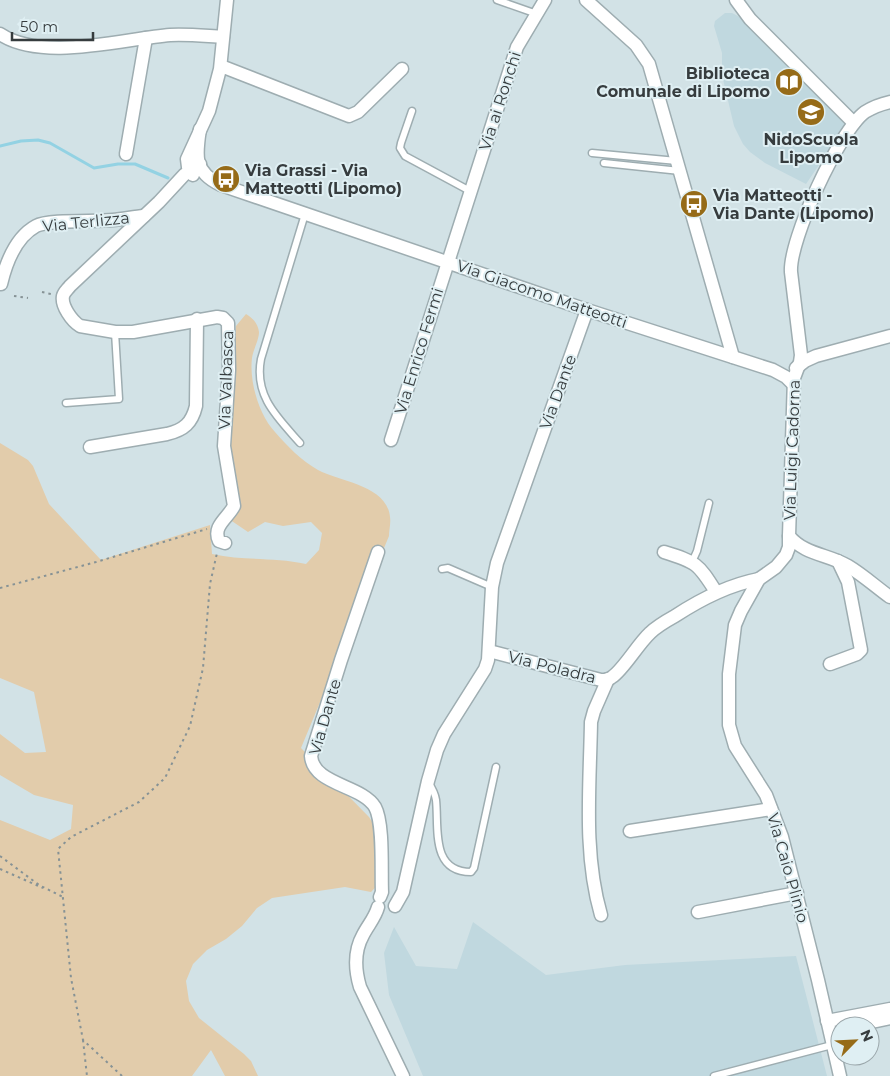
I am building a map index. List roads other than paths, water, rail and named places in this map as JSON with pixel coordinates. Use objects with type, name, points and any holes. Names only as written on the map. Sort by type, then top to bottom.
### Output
[{"type":"street","points":[[195,167],[200,129],[212,103],[221,66],[227,0]]},
{"type":"street","name":"Via ai Ronchi","points":[[447,262],[517,47],[545,0]]},
{"type":"street","points":[[586,0],[636,45],[644,55],[652,73],[733,358]]},
{"type":"street","points":[[736,0],[750,19],[854,123]]},
{"type":"street","points":[[0,34],[29,46],[47,47],[104,44],[184,34],[223,37]]},
{"type":"street","points":[[126,154],[146,38]]},
{"type":"street","points":[[221,66],[349,116],[358,112],[402,69]]},
{"type":"street","name":"Via Luigi Cadorna","points":[[890,102],[865,112],[854,123],[822,176],[799,232],[791,259],[790,272],[801,355],[793,384],[789,536],[799,546],[810,552],[837,560],[849,567],[890,597]]},
{"type":"street","name":"Via Giacomo Matteotti","points":[[195,167],[206,177],[221,185],[587,310],[780,373],[793,384]]},
{"type":"street","name":"Via Valbasca","points":[[195,167],[70,286],[63,296],[64,304],[80,326],[115,332],[133,332],[220,317],[229,326],[229,370],[224,446],[234,506],[218,526],[217,532],[222,542]]},
{"type":"street","name":"Via Terlizza","points":[[1,284],[4,271],[12,253],[26,234],[38,225],[144,216]]},
{"type":"street","name":"Via Enrico Fermi","points":[[392,440],[447,262]]},
{"type":"street","name":"Via Dante","points":[[378,552],[311,756],[312,763],[317,769],[332,781],[365,796],[376,810],[379,823],[381,883],[387,902],[404,892],[404,884],[428,781],[440,742],[485,669],[489,651],[492,587],[497,563],[587,310]]},
{"type":"street","points":[[90,447],[167,434],[177,431],[190,423],[196,406],[197,320]]},
{"type":"street","points":[[780,373],[790,371],[806,360],[816,356],[890,336]]},
{"type":"street","name":"Via Caio Plinio","points":[[789,536],[789,547],[782,561],[760,579],[735,625],[729,674],[728,712],[730,735],[734,746],[761,786],[782,837],[830,1019]]},
{"type":"street","points":[[664,552],[692,562],[703,572],[716,592]]},
{"type":"street","points":[[830,664],[857,654],[861,650],[848,582],[837,560]]},
{"type":"street","name":"Via Poladra","points":[[489,651],[601,680],[608,679],[615,676],[641,642],[652,632],[690,606],[716,592],[760,579]]},
{"type":"street","points":[[601,916],[595,896],[589,846],[591,722],[608,679]]},
{"type":"street","points":[[630,831],[771,809]]},
{"type":"street","points":[[698,912],[797,893]]},
{"type":"street","points":[[387,902],[370,925],[358,946],[356,968],[360,986],[404,1076]]},
{"type":"street","points":[[867,1016],[890,1009]]},
{"type":"lane","points":[[497,0],[537,14]]},
{"type":"lane","points":[[412,111],[400,148],[405,156],[470,191]]},
{"type":"lane","points":[[592,153],[678,166]]},
{"type":"lane","points":[[604,163],[678,166]]},
{"type":"lane","points":[[300,443],[273,414],[267,404],[259,381],[258,371],[305,214]]},
{"type":"lane","points":[[66,403],[119,399],[115,332]]},
{"type":"lane","points":[[692,562],[697,551],[709,503]]},
{"type":"lane","points":[[442,569],[448,568],[492,587]]},
{"type":"lane","points":[[428,781],[434,790],[436,800],[438,846],[446,862],[460,872],[471,872],[474,868],[496,767]]},
{"type":"lane","points":[[714,1076],[830,1046]]},
{"type":"waterway","points":[[0,146],[21,141],[38,140],[50,143],[94,168],[118,164],[135,164],[168,178]]},
{"type":"place","name":"Biblioteca Comunale di Lipomo","points":[[789,82]]},
{"type":"place","name":"NidoScuola Lipomo","points":[[811,112]]},
{"type":"place","name":"Via Grassi - Via Matteotti (Lipomo)","points":[[226,179]]},
{"type":"place","name":"Via Matteotti - Via Dante (Lipomo)","points":[[694,204]]}]
